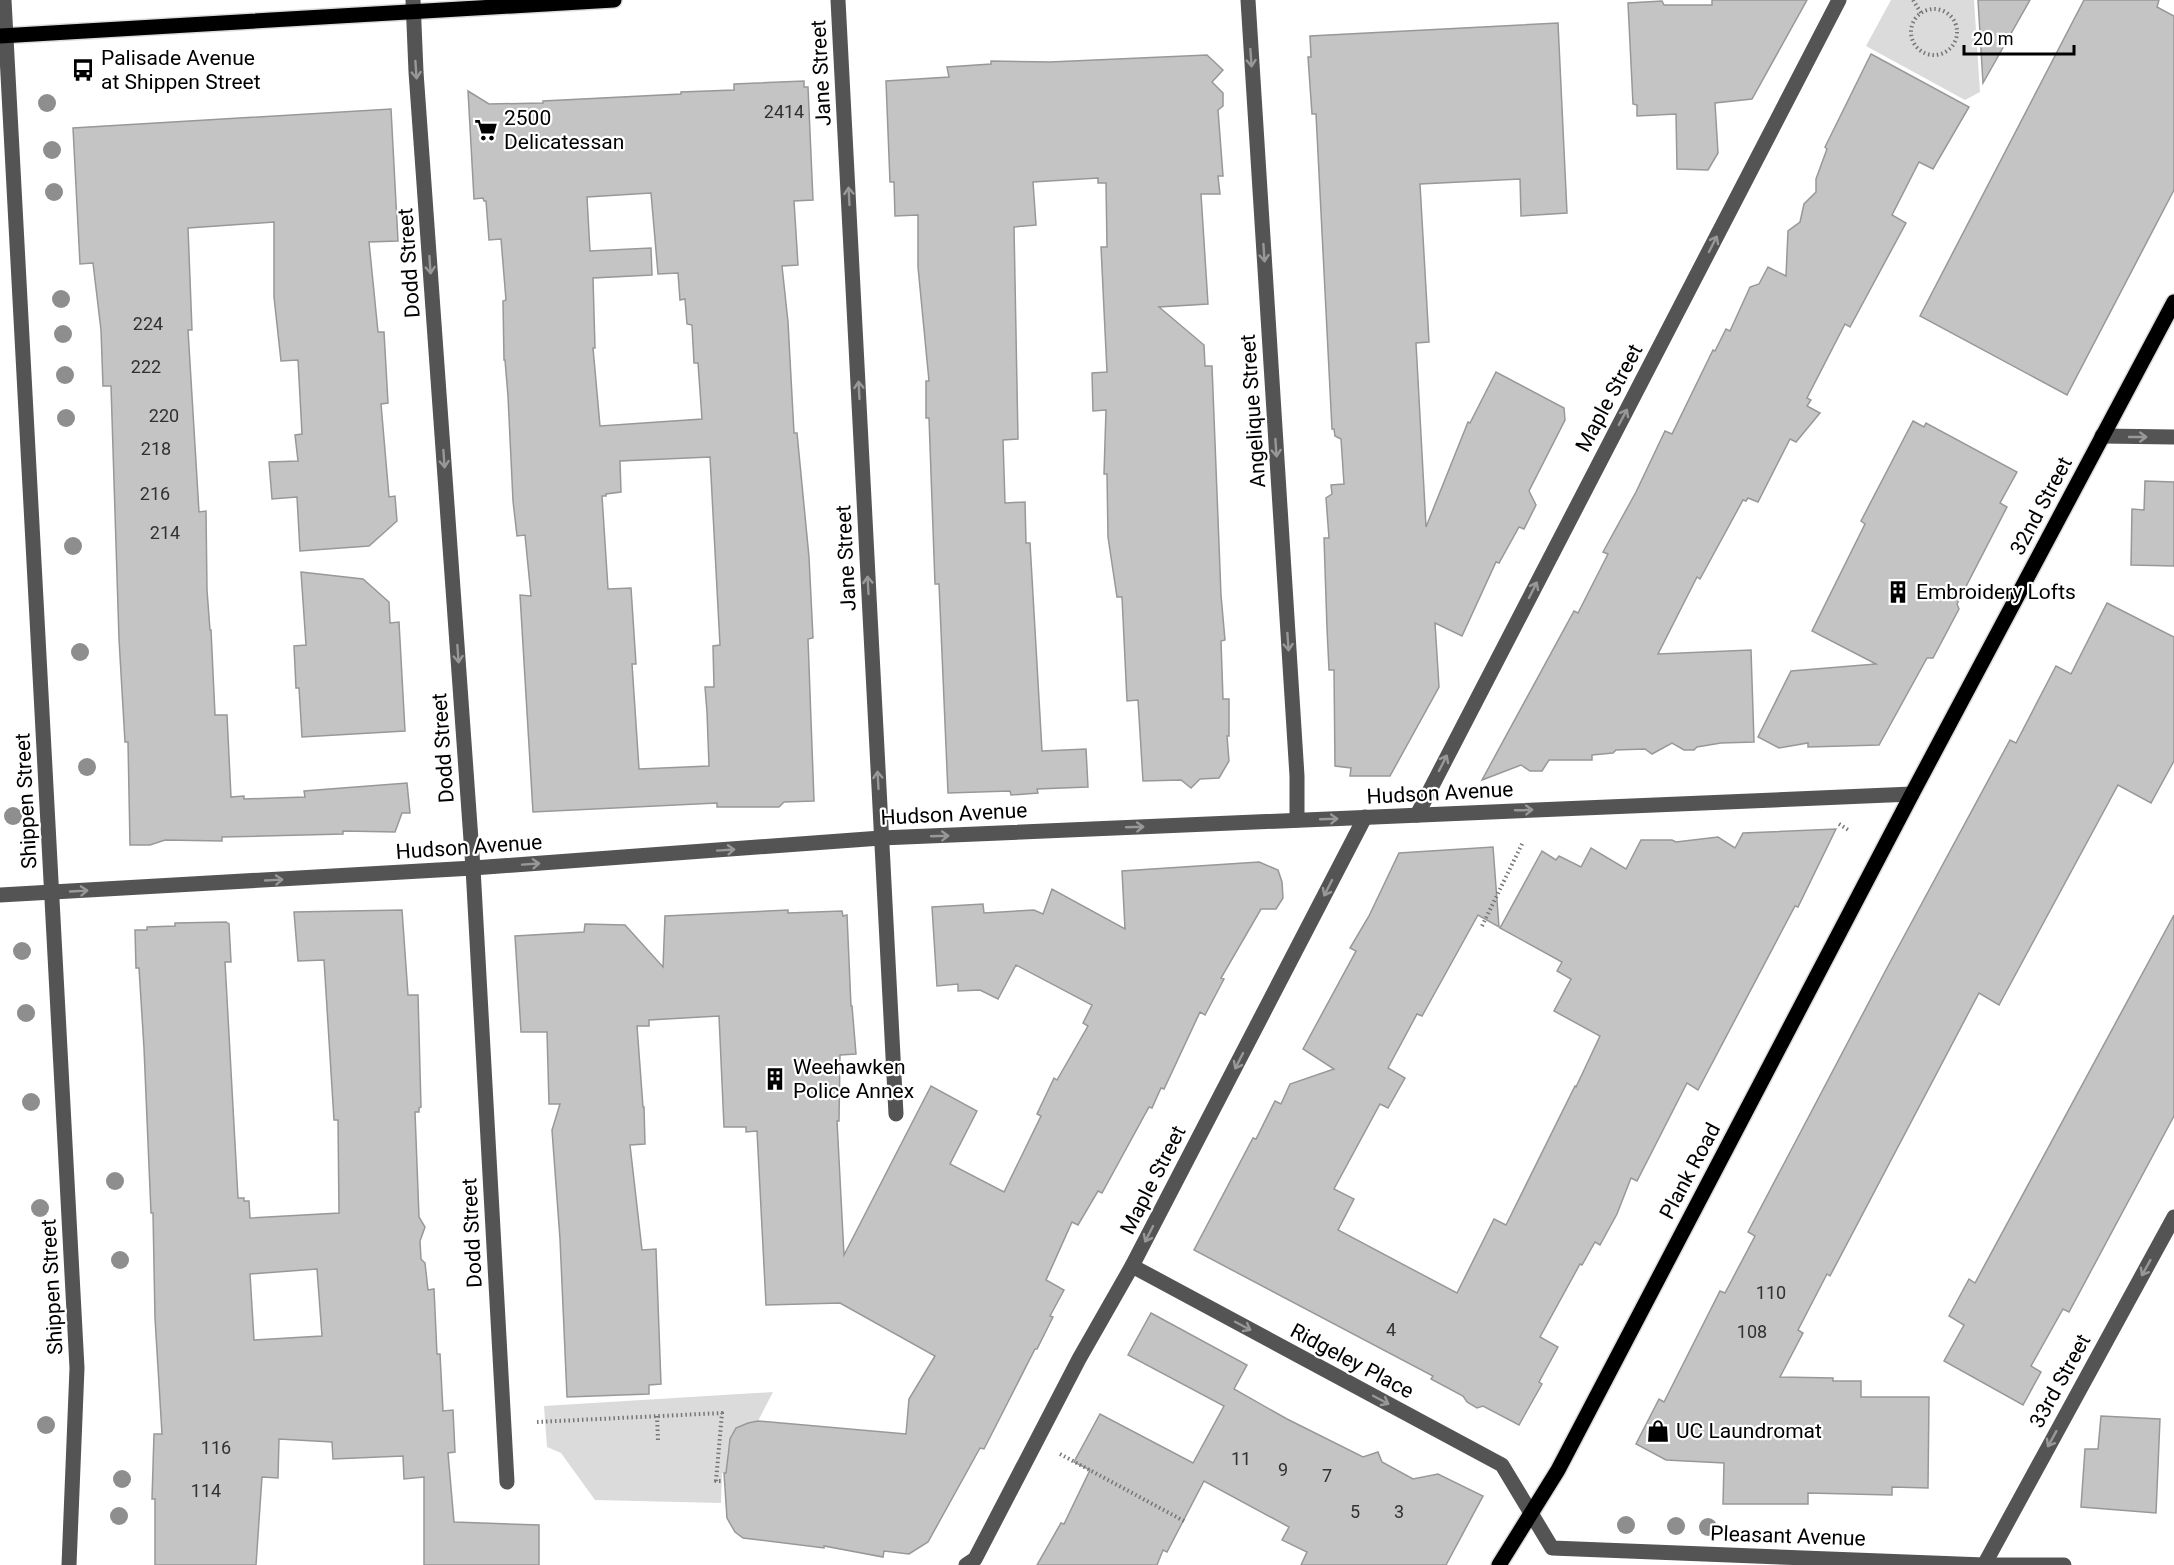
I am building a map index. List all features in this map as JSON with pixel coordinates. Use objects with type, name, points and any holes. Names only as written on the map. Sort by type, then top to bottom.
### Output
[{"type":"main road","points":[[3,36],[413,6],[614,0]]},
{"type":"main road","name":"32nd Street","points":[[1912,794],[2174,302]]},
{"type":"main road","name":"Plank Road","points":[[1499,1565],[1558,1470],[1912,794]]},
{"type":"street","name":"Shippen Street","points":[[4,0],[3,36],[53,892],[77,1368],[69,1565]]},
{"type":"street","name":"Jane Street","points":[[838,0],[896,1114]]},
{"type":"street","name":"Angelique Street","points":[[1248,0],[1298,820]]},
{"type":"street","name":"Maple Street","points":[[1417,815],[1839,0]]},
{"type":"street","name":"Dodd Street","points":[[413,6],[473,868],[507,1482]]},
{"type":"street","points":[[2102,436],[2174,437]]},
{"type":"street","name":"Hudson Avenue","points":[[0,895],[473,868],[881,838],[1912,794]]},
{"type":"street","name":"Maple Street","points":[[970,1562],[1079,1359],[1132,1266],[1365,818]]},
{"type":"street","name":"33rd Street","points":[[1984,1564],[2174,1216]]},
{"type":"street","name":"Ridgeley Place","points":[[1132,1266],[1502,1465],[1530,1514]]},
{"type":"street","name":"Pleasant Avenue","points":[[1530,1514],[1552,1548],[2064,1565]]},
{"type":"path","points":[[1913,0],[1921,13]]},
{"type":"path","points":[[1935,9],[1949,14],[1953,20],[1956,27],[1955,41],[1944,52],[1930,54],[1917,46],[1911,32],[1916,18],[1921,13],[1935,9]]},
{"type":"path","points":[[1839,824],[1850,831]]},
{"type":"path","points":[[1482,926],[1523,842]]},
{"type":"path","points":[[537,1422],[722,1413],[716,1481],[721,1481]]},
{"type":"path","points":[[657,1416],[658,1440]]},
{"type":"path","points":[[1035,1442],[1184,1521]]},
{"type":"shaded area","points":[[1891,0],[1974,0],[1980,92],[1965,100],[1866,46]]},
{"type":"shaded area","points":[[773,1392],[758,1421],[740,1428],[731,1439],[726,1473],[722,1473],[721,1503],[595,1500],[561,1453],[547,1447],[544,1406]]},
{"type":"building","points":[[1712,0],[1807,0],[1752,99],[1715,103],[1718,153],[1708,170],[1677,169],[1676,114],[1637,116],[1637,105],[1633,104],[1628,3],[1662,1],[1664,5],[1712,5]]},
{"type":"building","points":[[1978,0],[2030,0],[1983,83]]},
{"type":"building","points":[[2084,0],[2159,0],[2157,7],[2174,16],[2174,190],[2067,395],[1920,316]]},
{"type":"building","points":[[1558,23],[1567,213],[1521,216],[1520,179],[1420,184],[1429,342],[1416,343],[1426,527],[1468,422],[1470,423],[1496,372],[1564,408],[1565,420],[1529,491],[1536,505],[1524,529],[1519,527],[1499,563],[1496,562],[1462,636],[1435,623],[1439,687],[1390,776],[1350,776],[1351,768],[1335,766],[1334,670],[1329,670],[1324,538],[1329,538],[1326,498],[1332,494],[1331,485],[1344,484],[1341,439],[1335,436],[1334,429],[1332,429],[1316,114],[1312,114],[1308,57],[1311,57],[1310,36]]},
{"type":"building","points":[[1871,54],[1969,107],[1933,169],[1919,162],[1892,215],[1906,223],[1850,327],[1845,324],[1807,398],[1811,400],[1807,406],[1820,413],[1796,442],[1790,439],[1758,502],[1748,498],[1746,501],[1743,500],[1700,579],[1697,577],[1658,654],[1751,650],[1754,742],[1721,743],[1697,747],[1694,750],[1684,750],[1672,743],[1652,754],[1645,749],[1616,750],[1613,753],[1592,755],[1592,760],[1549,760],[1542,771],[1530,771],[1521,765],[1482,780],[1574,611],[1578,613],[1608,554],[1603,552],[1636,492],[1665,431],[1672,434],[1713,350],[1715,351],[1726,329],[1730,331],[1750,287],[1759,284],[1768,267],[1786,276],[1788,231],[1800,222],[1804,204],[1816,192],[1816,179],[1827,149],[1825,147]]},
{"type":"building","points":[[1207,55],[1223,70],[1212,82],[1223,93],[1223,106],[1218,110],[1223,176],[1218,176],[1220,194],[1201,194],[1208,304],[1159,307],[1204,345],[1205,366],[1212,366],[1221,595],[1225,640],[1221,641],[1223,699],[1229,699],[1229,736],[1227,736],[1229,761],[1219,778],[1200,779],[1191,788],[1181,780],[1143,781],[1138,700],[1127,701],[1122,597],[1117,597],[1108,537],[1107,474],[1104,474],[1106,410],[1093,411],[1092,373],[1107,372],[1101,247],[1107,247],[1106,183],[1098,183],[1098,178],[1033,182],[1036,225],[1014,227],[1018,439],[1003,440],[1005,503],[1025,502],[1026,543],[1030,543],[1042,751],[1086,749],[1088,787],[1037,789],[1038,793],[1011,795],[1010,791],[948,793],[939,584],[935,584],[929,418],[926,418],[926,381],[929,381],[918,267],[918,215],[895,216],[894,182],[890,182],[886,81],[949,77],[947,67],[991,64],[991,61],[1050,62]]},
{"type":"building","points":[[804,81],[804,87],[808,87],[813,200],[794,201],[798,265],[782,266],[788,322],[794,433],[797,433],[809,557],[813,638],[808,639],[814,801],[784,802],[779,807],[717,807],[717,803],[533,812],[520,595],[531,596],[525,535],[517,536],[513,501],[504,360],[503,301],[506,300],[501,239],[489,240],[486,201],[483,198],[474,199],[468,91],[489,104],[543,103],[543,101],[734,90],[734,84]],"holes":[[[651,193],[658,274],[678,273],[680,300],[685,299],[687,324],[692,325],[694,363],[698,363],[702,419],[600,426],[593,348],[595,348],[593,278],[652,275],[651,248],[590,251],[587,197]],[[710,457],[720,645],[713,646],[714,687],[705,687],[709,766],[639,769],[632,664],[636,664],[631,588],[608,589],[602,496],[621,492],[620,461]]]},
{"type":"building","points":[[391,109],[398,241],[369,242],[378,332],[384,332],[388,403],[381,404],[389,497],[395,496],[397,521],[369,546],[300,551],[297,497],[272,499],[269,462],[298,461],[295,435],[302,434],[298,360],[281,361],[274,297],[274,222],[188,228],[192,330],[188,330],[199,512],[206,511],[207,590],[215,715],[227,715],[231,797],[244,796],[244,799],[305,797],[304,791],[407,783],[410,813],[402,813],[395,832],[343,831],[343,834],[222,837],[222,841],[165,840],[150,845],[130,845],[128,742],[125,742],[119,639],[111,386],[103,386],[101,330],[93,263],[80,264],[73,128]]},
{"type":"building","points":[[1913,421],[1924,427],[1926,423],[2017,472],[2000,503],[2007,507],[1957,604],[1959,609],[1933,658],[1927,658],[1879,745],[1808,747],[1808,743],[1779,748],[1758,737],[1791,671],[1876,664],[1812,631],[1865,524],[1861,521]]},
{"type":"building","points":[[2145,481],[2174,482],[2174,566],[2131,565],[2132,509],[2144,510]]},
{"type":"building","points":[[301,572],[363,579],[389,602],[390,623],[399,622],[405,731],[302,737],[294,646],[306,645]]},
{"type":"building","points":[[2107,603],[2174,637],[2174,761],[2151,803],[2118,785],[1999,1005],[1979,993],[1830,1276],[1827,1274],[1798,1330],[1803,1333],[1780,1377],[1861,1381],[1861,1397],[1929,1397],[1928,1488],[1892,1487],[1892,1495],[1808,1493],[1808,1504],[1723,1504],[1724,1463],[1666,1460],[1636,1444],[1659,1399],[1664,1402],[1720,1291],[1725,1293],[1755,1236],[1748,1232],[2010,740],[2016,743],[2056,666],[2071,674]]},
{"type":"building","points":[[1836,829],[1798,907],[1795,906],[1698,1090],[1687,1083],[1637,1181],[1631,1178],[1617,1214],[1600,1245],[1595,1242],[1582,1265],[1580,1264],[1540,1337],[1558,1347],[1539,1382],[1542,1384],[1519,1425],[1483,1406],[1477,1408],[1467,1402],[1463,1396],[1431,1379],[1433,1376],[1194,1250],[1275,1101],[1281,1104],[1290,1084],[1334,1069],[1303,1049],[1356,951],[1350,948],[1369,916],[1399,853],[1493,847],[1499,927],[1478,915],[1422,1016],[1417,1014],[1388,1068],[1405,1078],[1388,1108],[1380,1104],[1334,1189],[1354,1199],[1338,1230],[1457,1293],[1494,1219],[1506,1225],[1600,1036],[1554,1011],[1571,979],[1557,971],[1562,962],[1500,928],[1542,851],[1556,860],[1559,856],[1581,867],[1591,848],[1626,869],[1641,840],[1676,842],[1718,837],[1735,848],[1743,833]]},
{"type":"building","points":[[1259,862],[1278,870],[1282,882],[1283,898],[1276,909],[1261,909],[1221,978],[1224,979],[1205,1015],[1200,1012],[1164,1089],[1161,1088],[1152,1108],[1149,1107],[1102,1193],[1098,1191],[1078,1225],[1072,1222],[1046,1280],[1064,1290],[1050,1316],[1053,1317],[984,1449],[980,1448],[928,1542],[909,1554],[884,1551],[883,1557],[824,1546],[824,1548],[743,1538],[735,1532],[727,1518],[724,1473],[726,1473],[730,1439],[736,1428],[758,1421],[906,1434],[909,1399],[935,1356],[840,1303],[766,1305],[757,1131],[746,1132],[746,1127],[724,1127],[719,1016],[649,1020],[649,1026],[637,1026],[645,1144],[630,1145],[642,1250],[656,1249],[661,1384],[649,1385],[649,1394],[567,1397],[560,1239],[552,1130],[560,1104],[549,1104],[547,1032],[521,1032],[515,936],[584,932],[585,924],[625,925],[663,967],[665,916],[788,910],[788,913],[842,911],[843,916],[847,915],[851,1006],[856,1054],[840,1055],[839,1121],[837,1121],[844,1255],[931,1086],[977,1111],[950,1164],[1004,1192],[1041,1116],[1037,1114],[1054,1078],[1057,1080],[1088,1026],[1083,1023],[1092,1005],[1016,965],[998,999],[980,990],[958,991],[958,984],[937,986],[932,907],[983,904],[984,913],[1034,910],[1043,914],[1052,889],[1125,929],[1122,871]]},
{"type":"building","points":[[402,910],[408,995],[418,995],[421,1107],[419,1112],[415,1112],[419,1217],[425,1227],[420,1241],[421,1259],[425,1263],[428,1290],[434,1289],[443,1411],[453,1410],[455,1452],[448,1453],[454,1522],[539,1525],[539,1565],[424,1565],[424,1477],[404,1479],[403,1456],[333,1459],[332,1442],[279,1439],[278,1478],[262,1477],[256,1565],[155,1565],[155,1499],[152,1499],[154,1434],[162,1434],[155,1318],[153,1213],[151,1213],[144,1048],[139,968],[136,968],[135,930],[175,926],[175,923],[226,922],[229,924],[231,962],[225,962],[238,1198],[249,1201],[250,1218],[339,1213],[338,1120],[334,1120],[324,960],[298,961],[294,912]],"holes":[[[317,1269],[322,1336],[254,1340],[250,1274]]]},
{"type":"building","points":[[2174,915],[2174,1116],[2069,1312],[2063,1309],[2031,1366],[2041,1372],[2023,1405],[1944,1361],[1964,1325],[1949,1316],[1969,1279],[1975,1283]]},
{"type":"building","points":[[1151,1313],[1247,1365],[1234,1389],[1287,1419],[1363,1457],[1378,1452],[1382,1462],[1413,1479],[1438,1474],[1483,1496],[1446,1565],[1301,1565],[1307,1552],[1282,1540],[1289,1527],[1204,1481],[1167,1552],[1163,1550],[1157,1565],[1037,1565],[1061,1523],[1064,1524],[1090,1470],[1074,1462],[1100,1414],[1193,1463],[1224,1406],[1128,1355]]},
{"type":"building","points":[[2101,1416],[2160,1419],[2156,1513],[2081,1507],[2085,1449],[2098,1449]]},
{"type":"place","name":"Palisade Avenue at Shippen Street","points":[[83,70]]},
{"type":"place","name":"2500 Delicatessan","points":[[486,130]]},
{"type":"place","name":"Embroidery Lofts","points":[[1898,592]]},
{"type":"place","name":"Weehawken Police Annex","points":[[775,1079]]},
{"type":"place","name":"UC Laundromat","points":[[1658,1431]]}]
